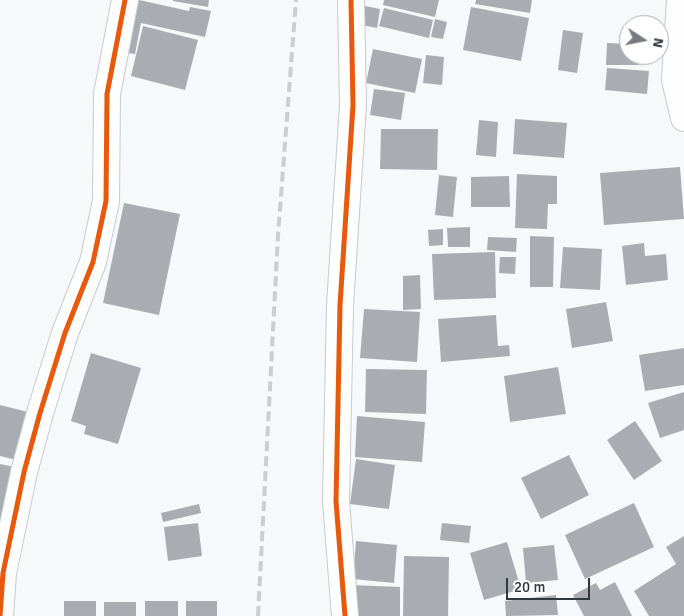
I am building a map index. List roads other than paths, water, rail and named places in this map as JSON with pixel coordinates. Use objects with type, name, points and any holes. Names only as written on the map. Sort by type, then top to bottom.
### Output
[{"type":"street","points":[[0,616],[3,572],[24,472],[64,334],[93,262],[106,201],[107,94],[125,0]]},
{"type":"street","points":[[344,616],[336,501],[340,305],[353,105],[351,0]]},
{"type":"street","points":[[680,0],[675,80],[684,118]]},
{"type":"railway","points":[[258,616],[278,235],[296,0]]}]
